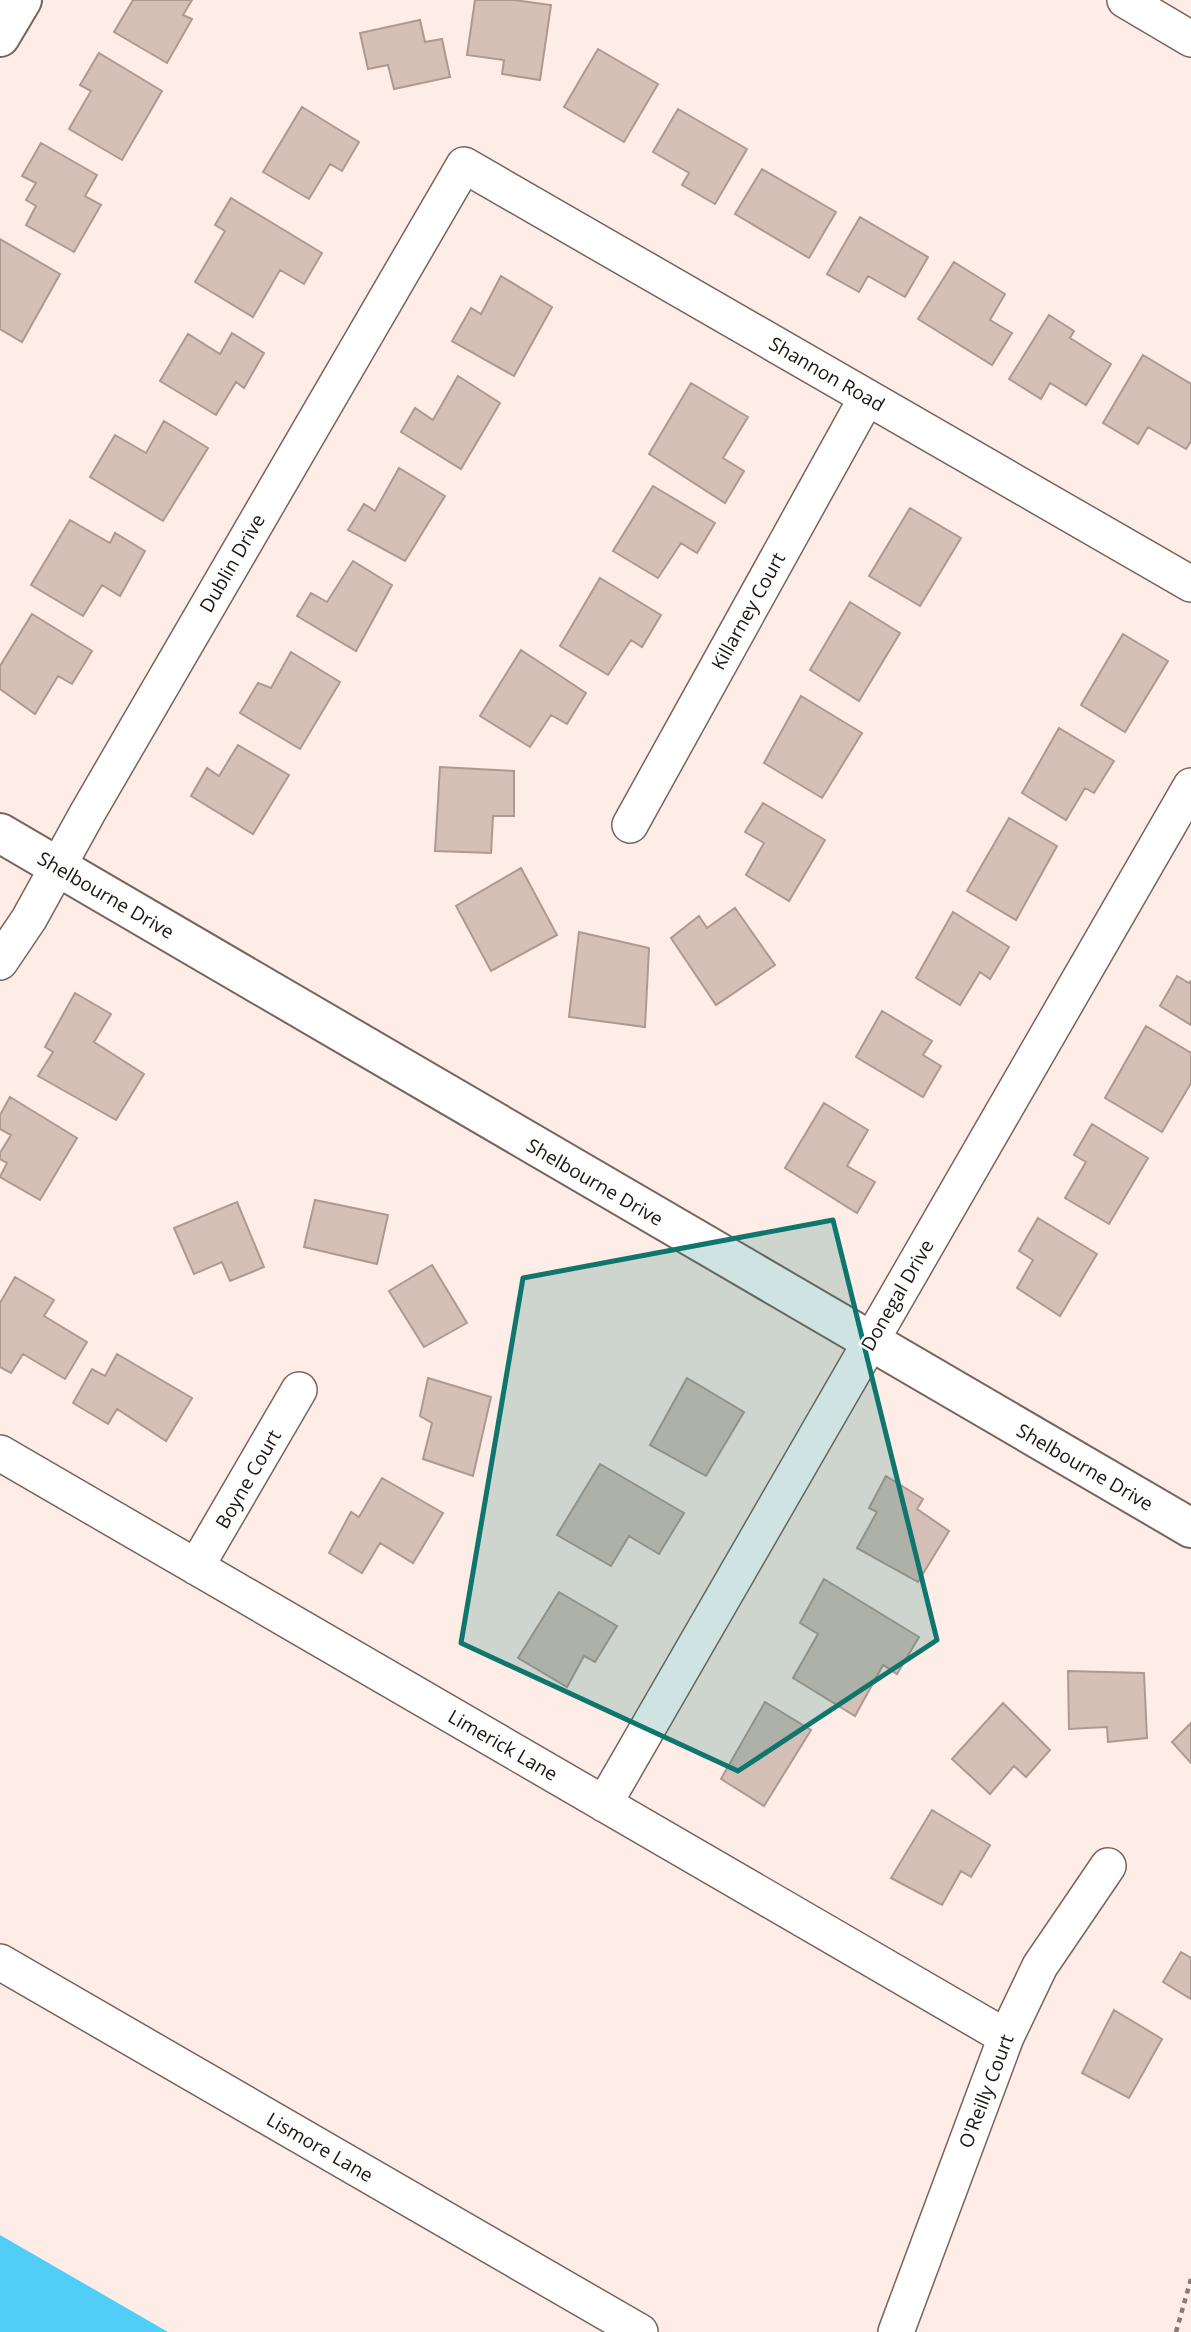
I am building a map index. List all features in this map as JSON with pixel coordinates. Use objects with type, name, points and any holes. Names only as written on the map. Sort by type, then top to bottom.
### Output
[{"type":"main road","points":[[0,37],[22,0]]},
{"type":"main road","name":"Shelbourne Drive","points":[[0,833],[1191,1528]]},
{"type":"street","points":[[1125,0],[1176,20]]},
{"type":"street","name":"Shannon Road","points":[[464,164],[1191,584]]},
{"type":"street","name":"Dublin Drive","points":[[0,962],[29,919],[464,164]]},
{"type":"street","name":"Killarney Court","points":[[629,825],[867,397]]},
{"type":"street","name":"Donegal Drive","points":[[604,1804],[1191,786]]},
{"type":"street","name":"Boyne Court","points":[[196,1567],[299,1391]]},
{"type":"street","name":"Limerick Lane","points":[[0,1453],[1006,2037]]},
{"type":"street","name":"O'Reilly Court","points":[[896,2332],[1006,2037],[1040,1966],[1108,1866]]},
{"type":"street","name":"Lismore Lane","points":[[0,1962],[640,2332]]},
{"type":"path","points":[[1176,2332],[1191,2279]]},
{"type":"highlighted area","points":[[833,1220],[937,1640],[738,1771],[461,1643],[523,1278]]},
{"type":"water","points":[[0,2235],[168,2332],[0,2332]]},
{"type":"building","points":[[133,0],[192,0],[183,15],[192,19],[167,63],[114,32]]},
{"type":"building","points":[[475,0],[514,0],[551,5],[540,80],[502,74],[504,60],[467,55]]},
{"type":"building","points":[[420,20],[425,42],[442,39],[450,77],[394,89],[388,65],[368,69],[360,33]]},
{"type":"building","points":[[598,49],[658,84],[624,142],[564,107]]},
{"type":"building","points":[[99,53],[162,91],[122,160],[69,129],[91,91],[80,85]]},
{"type":"building","points":[[302,107],[359,142],[342,171],[330,164],[309,199],[263,172]]},
{"type":"building","points":[[678,109],[747,149],[715,204],[682,185],[689,173],[653,152]]},
{"type":"building","points":[[41,143],[97,175],[85,196],[101,205],[74,252],[26,225],[36,206],[26,200],[36,183],[22,176]]},
{"type":"building","points":[[762,169],[836,212],[809,258],[735,214]]},
{"type":"building","points":[[231,198],[322,253],[304,284],[280,270],[253,317],[195,282],[225,231],[215,225]]},
{"type":"building","points":[[860,217],[928,257],[905,297],[868,276],[859,292],[827,274]]},
{"type":"building","points":[[0,239],[60,274],[22,342],[0,329]]},
{"type":"building","points":[[954,262],[1005,294],[990,320],[1012,333],[992,365],[918,319]]},
{"type":"building","points":[[501,276],[552,307],[514,376],[452,341],[471,308],[481,314]]},
{"type":"building","points":[[1049,315],[1074,331],[1070,338],[1111,364],[1086,405],[1050,383],[1041,399],[1009,379]]},
{"type":"building","points":[[232,333],[264,353],[244,388],[236,382],[216,415],[160,381],[188,334],[220,354]]},
{"type":"building","points":[[1143,355],[1191,384],[1191,441],[1186,449],[1148,427],[1138,444],[1103,423]]},
{"type":"building","points":[[458,376],[500,403],[461,469],[401,432],[415,408],[433,420]]},
{"type":"building","points":[[691,383],[748,417],[723,458],[744,471],[725,503],[649,454]]},
{"type":"building","points":[[164,421],[208,448],[163,521],[90,477],[115,435],[146,453]]},
{"type":"building","points":[[399,468],[445,496],[405,561],[348,530],[364,504],[375,511]]},
{"type":"building","points":[[653,486],[715,523],[697,553],[681,543],[658,578],[613,551]]},
{"type":"building","points":[[910,508],[961,538],[920,606],[869,576]]},
{"type":"building","points":[[70,520],[110,543],[115,533],[145,551],[120,596],[102,585],[83,616],[31,585]]},
{"type":"building","points":[[353,561],[392,585],[356,651],[297,616],[311,593],[327,602]]},
{"type":"building","points":[[600,578],[661,615],[642,647],[631,640],[608,675],[560,646]]},
{"type":"building","points":[[850,602],[900,633],[859,701],[810,670]]},
{"type":"building","points":[[32,614],[92,651],[72,684],[58,676],[35,714],[0,689],[0,666]]},
{"type":"building","points":[[1123,634],[1168,661],[1125,732],[1081,705]]},
{"type":"building","points":[[521,650],[586,693],[567,724],[551,715],[530,747],[480,716]]},
{"type":"building","points":[[291,652],[340,682],[300,749],[240,713],[258,683],[271,688]]},
{"type":"building","points":[[801,696],[862,733],[822,798],[764,763]]},
{"type":"building","points":[[1059,728],[1114,761],[1094,793],[1085,788],[1066,820],[1022,793]]},
{"type":"building","points":[[238,745],[289,775],[253,834],[191,796],[207,768],[219,776]]},
{"type":"building","points":[[440,767],[514,771],[514,816],[493,816],[491,853],[435,851]]},
{"type":"building","points":[[763,803],[825,840],[789,901],[746,875],[764,843],[745,832]]},
{"type":"building","points":[[1009,818],[1057,846],[1016,920],[967,891]]},
{"type":"building","points":[[521,868],[557,935],[491,971],[456,906]]},
{"type":"building","points":[[735,908],[775,965],[716,1005],[671,938],[699,916],[707,928]]},
{"type":"building","points":[[953,912],[1009,947],[990,979],[980,972],[960,1005],[916,978]]},
{"type":"building","points":[[579,932],[649,948],[645,1027],[569,1017]]},
{"type":"building","points":[[1177,976],[1189,983],[1191,981],[1191,1025],[1160,1006]]},
{"type":"building","points":[[75,993],[111,1014],[94,1042],[144,1074],[116,1120],[38,1076],[53,1052],[45,1047]]},
{"type":"building","points":[[882,1011],[932,1041],[923,1055],[941,1066],[923,1097],[856,1057]]},
{"type":"building","points":[[1146,1026],[1191,1053],[1191,1083],[1162,1132],[1105,1098]]},
{"type":"building","points":[[10,1097],[77,1138],[40,1200],[0,1177],[7,1163],[0,1159],[0,1153],[11,1135],[0,1129],[0,1115]]},
{"type":"building","points":[[824,1103],[868,1130],[847,1166],[875,1182],[857,1213],[785,1168]]},
{"type":"building","points":[[1092,1124],[1148,1158],[1109,1224],[1065,1198],[1086,1162],[1074,1155]]},
{"type":"building","points":[[315,1200],[388,1215],[377,1264],[304,1247]]},
{"type":"building","points":[[237,1202],[264,1267],[230,1281],[222,1262],[194,1274],[174,1228]]},
{"type":"building","points":[[1038,1218],[1097,1254],[1060,1316],[1017,1288],[1033,1260],[1019,1251]]},
{"type":"building","points":[[432,1265],[467,1323],[424,1347],[389,1291]]},
{"type":"building","points":[[15,1277],[54,1300],[44,1316],[87,1342],[65,1379],[23,1354],[11,1373],[0,1367],[0,1303]]},
{"type":"building","points":[[117,1354],[192,1398],[166,1441],[117,1409],[108,1424],[73,1403],[92,1369],[105,1376]]},
{"type":"building","points":[[428,1378],[491,1397],[473,1476],[423,1459],[432,1423],[420,1416]]},
{"type":"building","points":[[687,1378],[744,1412],[706,1476],[650,1445]]},
{"type":"building","points":[[600,1464],[684,1513],[659,1554],[629,1536],[611,1566],[557,1535]]},
{"type":"building","points":[[886,1476],[923,1499],[917,1509],[949,1531],[918,1582],[857,1548],[877,1512],[869,1508]]},
{"type":"building","points":[[382,1478],[443,1513],[413,1563],[380,1543],[362,1573],[329,1553],[351,1512],[359,1517]]},
{"type":"building","points":[[824,1579],[919,1637],[897,1674],[883,1665],[855,1716],[793,1678],[818,1634],[800,1623]]},
{"type":"building","points":[[559,1592],[617,1626],[595,1662],[584,1656],[567,1687],[518,1658]]},
{"type":"building","points":[[1068,1671],[1144,1673],[1147,1738],[1108,1742],[1107,1727],[1069,1729]]},
{"type":"building","points":[[765,1702],[811,1730],[764,1806],[721,1779]]},
{"type":"building","points":[[1003,1703],[1050,1750],[1026,1777],[1014,1766],[990,1794],[952,1759]]},
{"type":"building","points":[[1191,1723],[1191,1763],[1172,1742]]},
{"type":"building","points":[[932,1810],[990,1845],[971,1877],[961,1871],[942,1905],[891,1878]]},
{"type":"building","points":[[1181,1952],[1191,1958],[1191,1999],[1163,1982]]},
{"type":"building","points":[[1114,2010],[1162,2039],[1129,2098],[1082,2073]]}]
